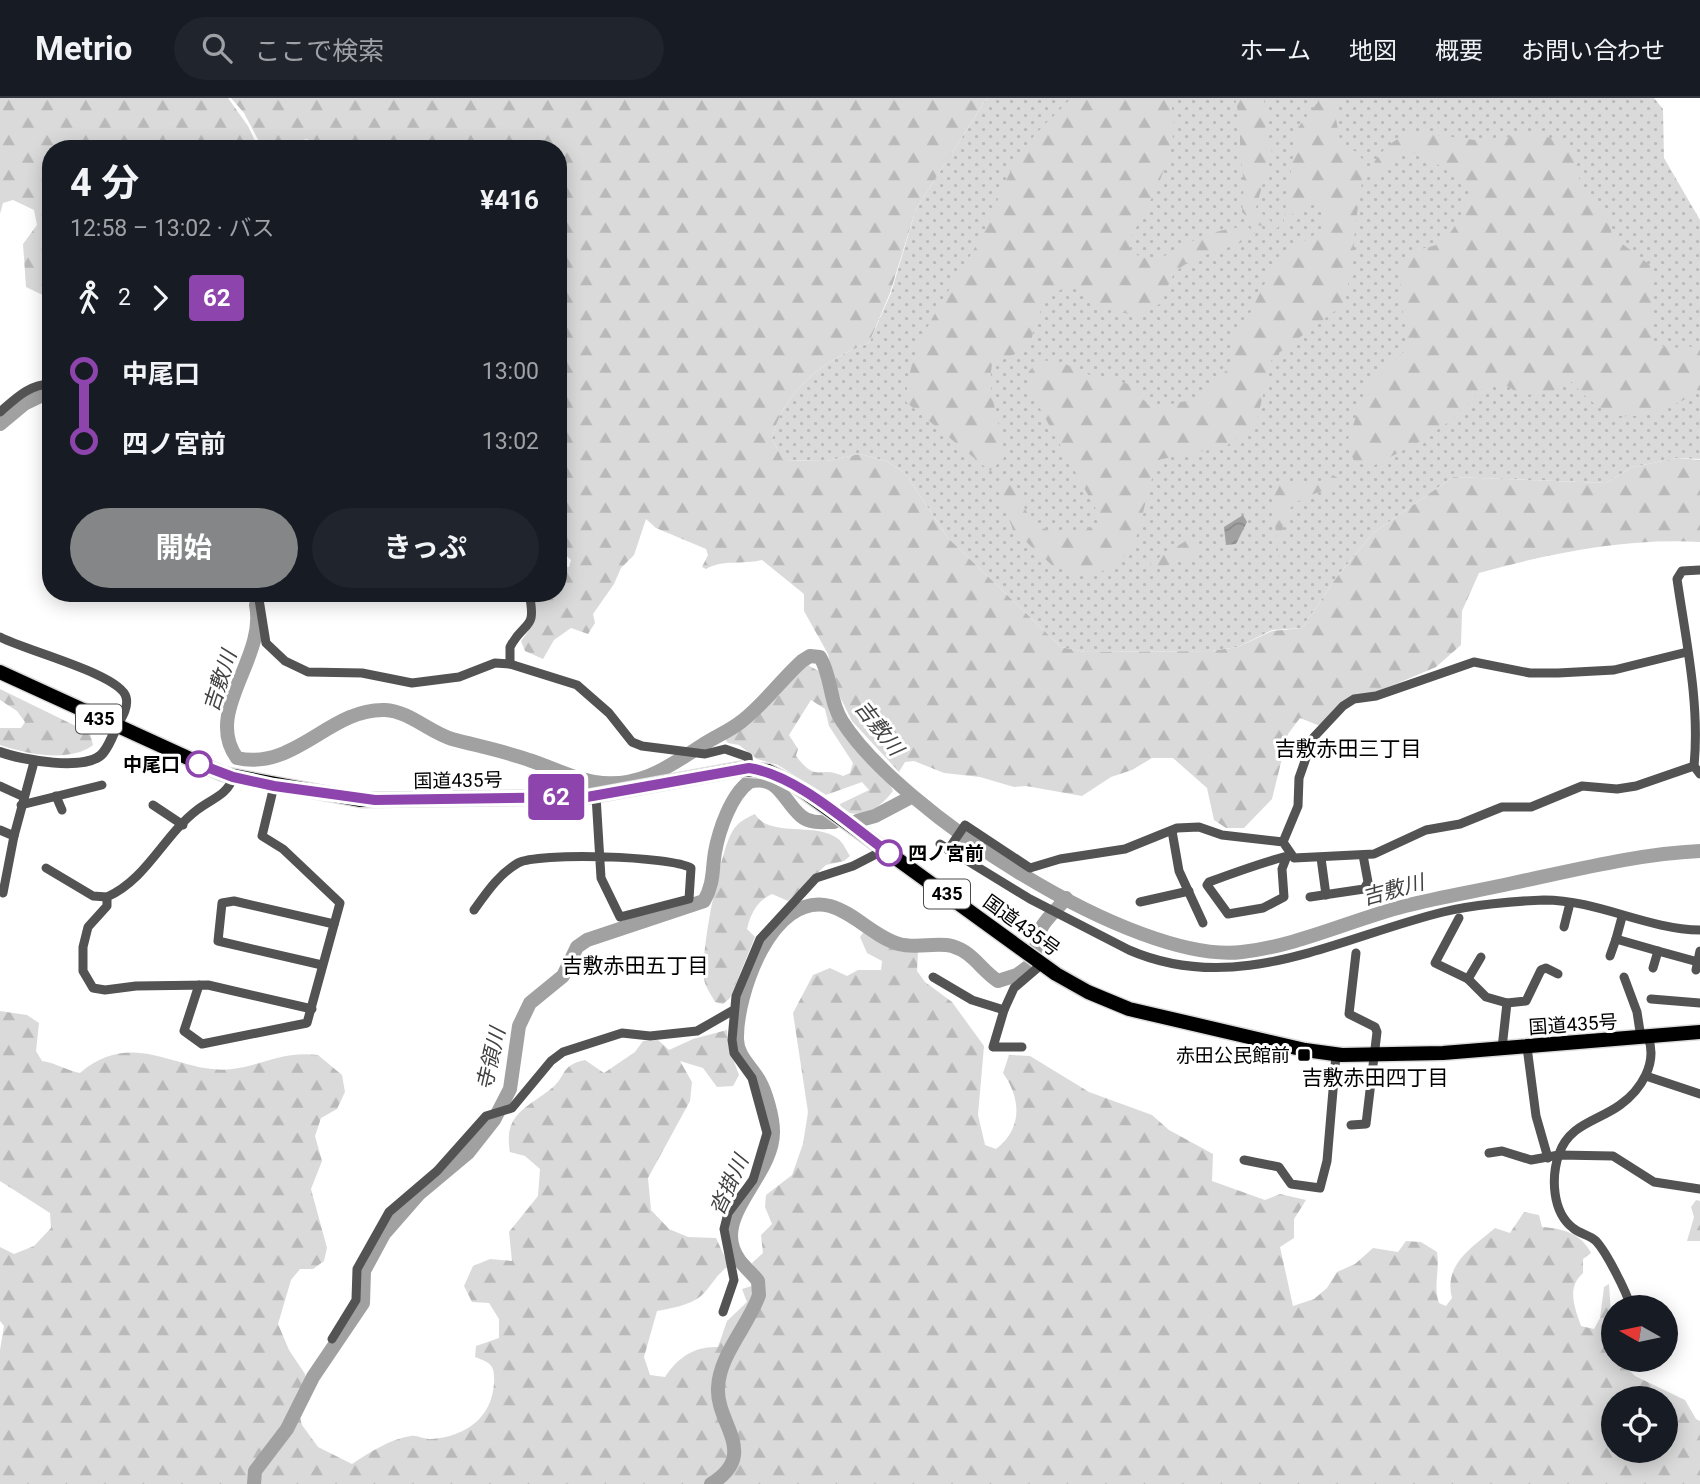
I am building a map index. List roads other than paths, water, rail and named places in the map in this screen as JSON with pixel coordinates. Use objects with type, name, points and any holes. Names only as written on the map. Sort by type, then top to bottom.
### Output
[{"type":"highway","name":"国道435号","points":[[0,672],[116,728],[233,777],[361,800],[596,796],[749,768],[768,771],[794,785],[1042,964],[1088,992],[1129,1009],[1336,1055],[1527,1047],[1700,1032]]},
{"type":"street","points":[[0,412],[23,393],[42,384]]},
{"type":"street","points":[[1688,652],[1614,670],[1558,673],[1531,673],[1474,662],[1376,696],[1354,699],[1343,706],[1313,737],[1299,778],[1298,806],[1283,842],[1289,855],[1294,858],[1321,858],[1384,851],[1426,830],[1460,824],[1502,807],[1531,807],[1582,786],[1617,789],[1697,770],[1698,728],[1693,668],[1677,579],[1682,571],[1700,570]]},
{"type":"street","points":[[259,602],[266,643],[285,661],[308,672],[362,673],[412,683],[459,677],[495,663],[510,664],[577,685],[609,713],[632,742],[698,754],[725,749],[737,751],[748,757],[749,768]]},
{"type":"street","points":[[510,664],[510,648],[530,625],[533,615],[531,602]]},
{"type":"street","points":[[0,637],[73,664],[120,688],[127,704],[103,754],[94,759],[34,762],[0,752]]},
{"type":"street","points":[[3,892],[5,856],[14,836],[34,762]]},
{"type":"street","points":[[46,868],[76,881],[93,896],[107,897],[140,876],[149,860],[196,810],[228,790],[233,777]]},
{"type":"street","points":[[0,786],[23,801],[102,785]]},
{"type":"street","points":[[199,985],[184,1031],[201,1044],[307,1023],[340,903],[283,849],[262,836],[274,786]]},
{"type":"street","points":[[57,796],[62,810]]},
{"type":"street","points":[[474,910],[493,883],[519,862],[598,857],[663,859],[687,865],[691,868],[689,899],[620,917],[601,877],[598,857],[596,796]]},
{"type":"street","points":[[153,805],[183,825]]},
{"type":"street","points":[[1283,842],[1222,835],[1199,827],[1172,831],[1125,849],[1060,859],[1030,868],[965,825],[946,846],[1030,899],[1055,909],[1144,957],[1226,970],[1254,967],[1447,911],[1543,900],[1596,908],[1665,928],[1700,930]]},
{"type":"street","points":[[0,831],[14,836]]},
{"type":"street","points":[[1172,831],[1179,871],[1203,923]]},
{"type":"street","points":[[723,1311],[734,1288],[733,1264],[725,1241],[726,1221],[733,1206],[753,1180],[767,1133],[752,1078],[734,1054],[732,1011],[760,939],[811,883],[816,878],[853,866],[884,849]]},
{"type":"street","points":[[1289,855],[1282,869],[1284,897],[1264,908],[1228,914],[1207,885],[1220,878],[1289,855]]},
{"type":"street","points":[[1310,897],[1364,888],[1368,882],[1363,855]]},
{"type":"street","points":[[1321,858],[1326,895]]},
{"type":"street","points":[[1140,902],[1189,891]]},
{"type":"street","points":[[107,897],[107,906],[88,926],[83,947],[83,971],[86,981],[93,988],[105,990],[136,986],[199,985],[312,1009]]},
{"type":"street","points":[[322,965],[218,941],[222,902],[234,901],[334,925]]},
{"type":"street","points":[[1563,927],[1570,903]]},
{"type":"street","points":[[1610,956],[1622,917]]},
{"type":"street","points":[[1458,925],[1431,961],[1468,979],[1507,1003],[1526,1001],[1541,970],[1546,968],[1558,974]]},
{"type":"street","points":[[1616,939],[1697,966],[1700,951]]},
{"type":"street","points":[[1653,968],[1658,951]]},
{"type":"street","points":[[1351,1125],[1366,1125],[1376,1055],[1376,1027],[1349,1014],[1356,953]]},
{"type":"street","points":[[1468,979],[1481,957]]},
{"type":"street","points":[[1022,1047],[993,1047],[1014,988],[1042,964]]},
{"type":"street","points":[[933,976],[972,1000],[1004,1010]]},
{"type":"street","points":[[1624,977],[1645,1037],[1653,1050],[1646,1076],[1617,1107],[1583,1123],[1564,1142],[1559,1155],[1555,1193],[1564,1219],[1597,1242],[1626,1295]]},
{"type":"street","points":[[1651,999],[1664,996],[1695,999]]},
{"type":"street","points":[[1502,1048],[1507,1003]]},
{"type":"street","points":[[331,1339],[356,1300],[357,1269],[390,1212],[437,1171],[469,1132],[490,1115],[512,1108],[551,1061],[564,1052],[622,1033],[650,1036],[697,1031],[732,1011]]},
{"type":"street","points":[[1527,1047],[1536,1116],[1548,1158]]},
{"type":"street","points":[[1244,1160],[1279,1167],[1292,1184],[1320,1188],[1327,1161],[1336,1055]]},
{"type":"street","points":[[1646,1076],[1700,1094]]},
{"type":"street","points":[[1489,1153],[1502,1151],[1531,1160],[1559,1155],[1613,1156],[1654,1182],[1700,1189]]},
{"type":"water","points":[[1243,515],[1247,522],[1236,544],[1226,545],[1224,527]]},
{"type":"waterway","name":"吉敷川","points":[[0,424],[24,404],[42,395]]},
{"type":"waterway","name":"吉敷川","points":[[256,605],[257,625],[253,645],[231,703],[227,722],[229,740],[237,758],[258,760],[277,756],[347,718],[365,712],[385,710],[402,714],[452,739],[520,757],[577,778],[594,782],[624,782],[664,769],[732,728],[758,707],[802,661],[810,656],[820,657],[842,721],[871,757],[913,797],[965,837],[1023,875],[1083,908],[1142,934],[1196,949],[1242,952],[1263,949],[1405,906],[1606,863],[1700,851]]},
{"type":"waterway","name":"寺領川","points":[[254,1484],[255,1471],[287,1429],[313,1377],[363,1303],[364,1271],[384,1234],[419,1194],[468,1153],[494,1120],[510,1089],[519,1026],[530,1003],[563,976],[577,947],[587,940],[704,901],[711,883],[719,834],[731,804],[749,782],[759,781],[774,785],[805,819],[834,822]]},
{"type":"waterway","name":"寺領川","points":[[857,821],[875,816],[911,797]]},
{"type":"waterway","name":"沓掛川","points":[[1036,951],[1042,927],[1066,898]]},
{"type":"waterway","name":"沓掛川","points":[[711,1484],[725,1473],[732,1461],[734,1450],[719,1401],[718,1388],[723,1364],[759,1295],[758,1281],[735,1253],[731,1234],[740,1205],[765,1162],[773,1131],[764,1091],[742,1056],[737,1039],[743,998],[761,951],[774,930],[790,914],[809,906],[830,906],[848,914],[890,941],[912,946],[946,945],[959,949],[998,981],[1017,975],[1032,964]]},
{"type":"place","name":"中尾口","points":[[199,764]]},
{"type":"place","name":"四ノ宮前","points":[[889,853]]},
{"type":"place","name":"赤田公民館前","points":[[1304,1055]]},
{"type":"district","name":"吉敷赤田三丁目","points":[[1348,749]]},
{"type":"district","name":"吉敷赤田五丁目","points":[[635,966]]},
{"type":"district","name":"吉敷赤田四丁目","points":[[1375,1078]]}]
